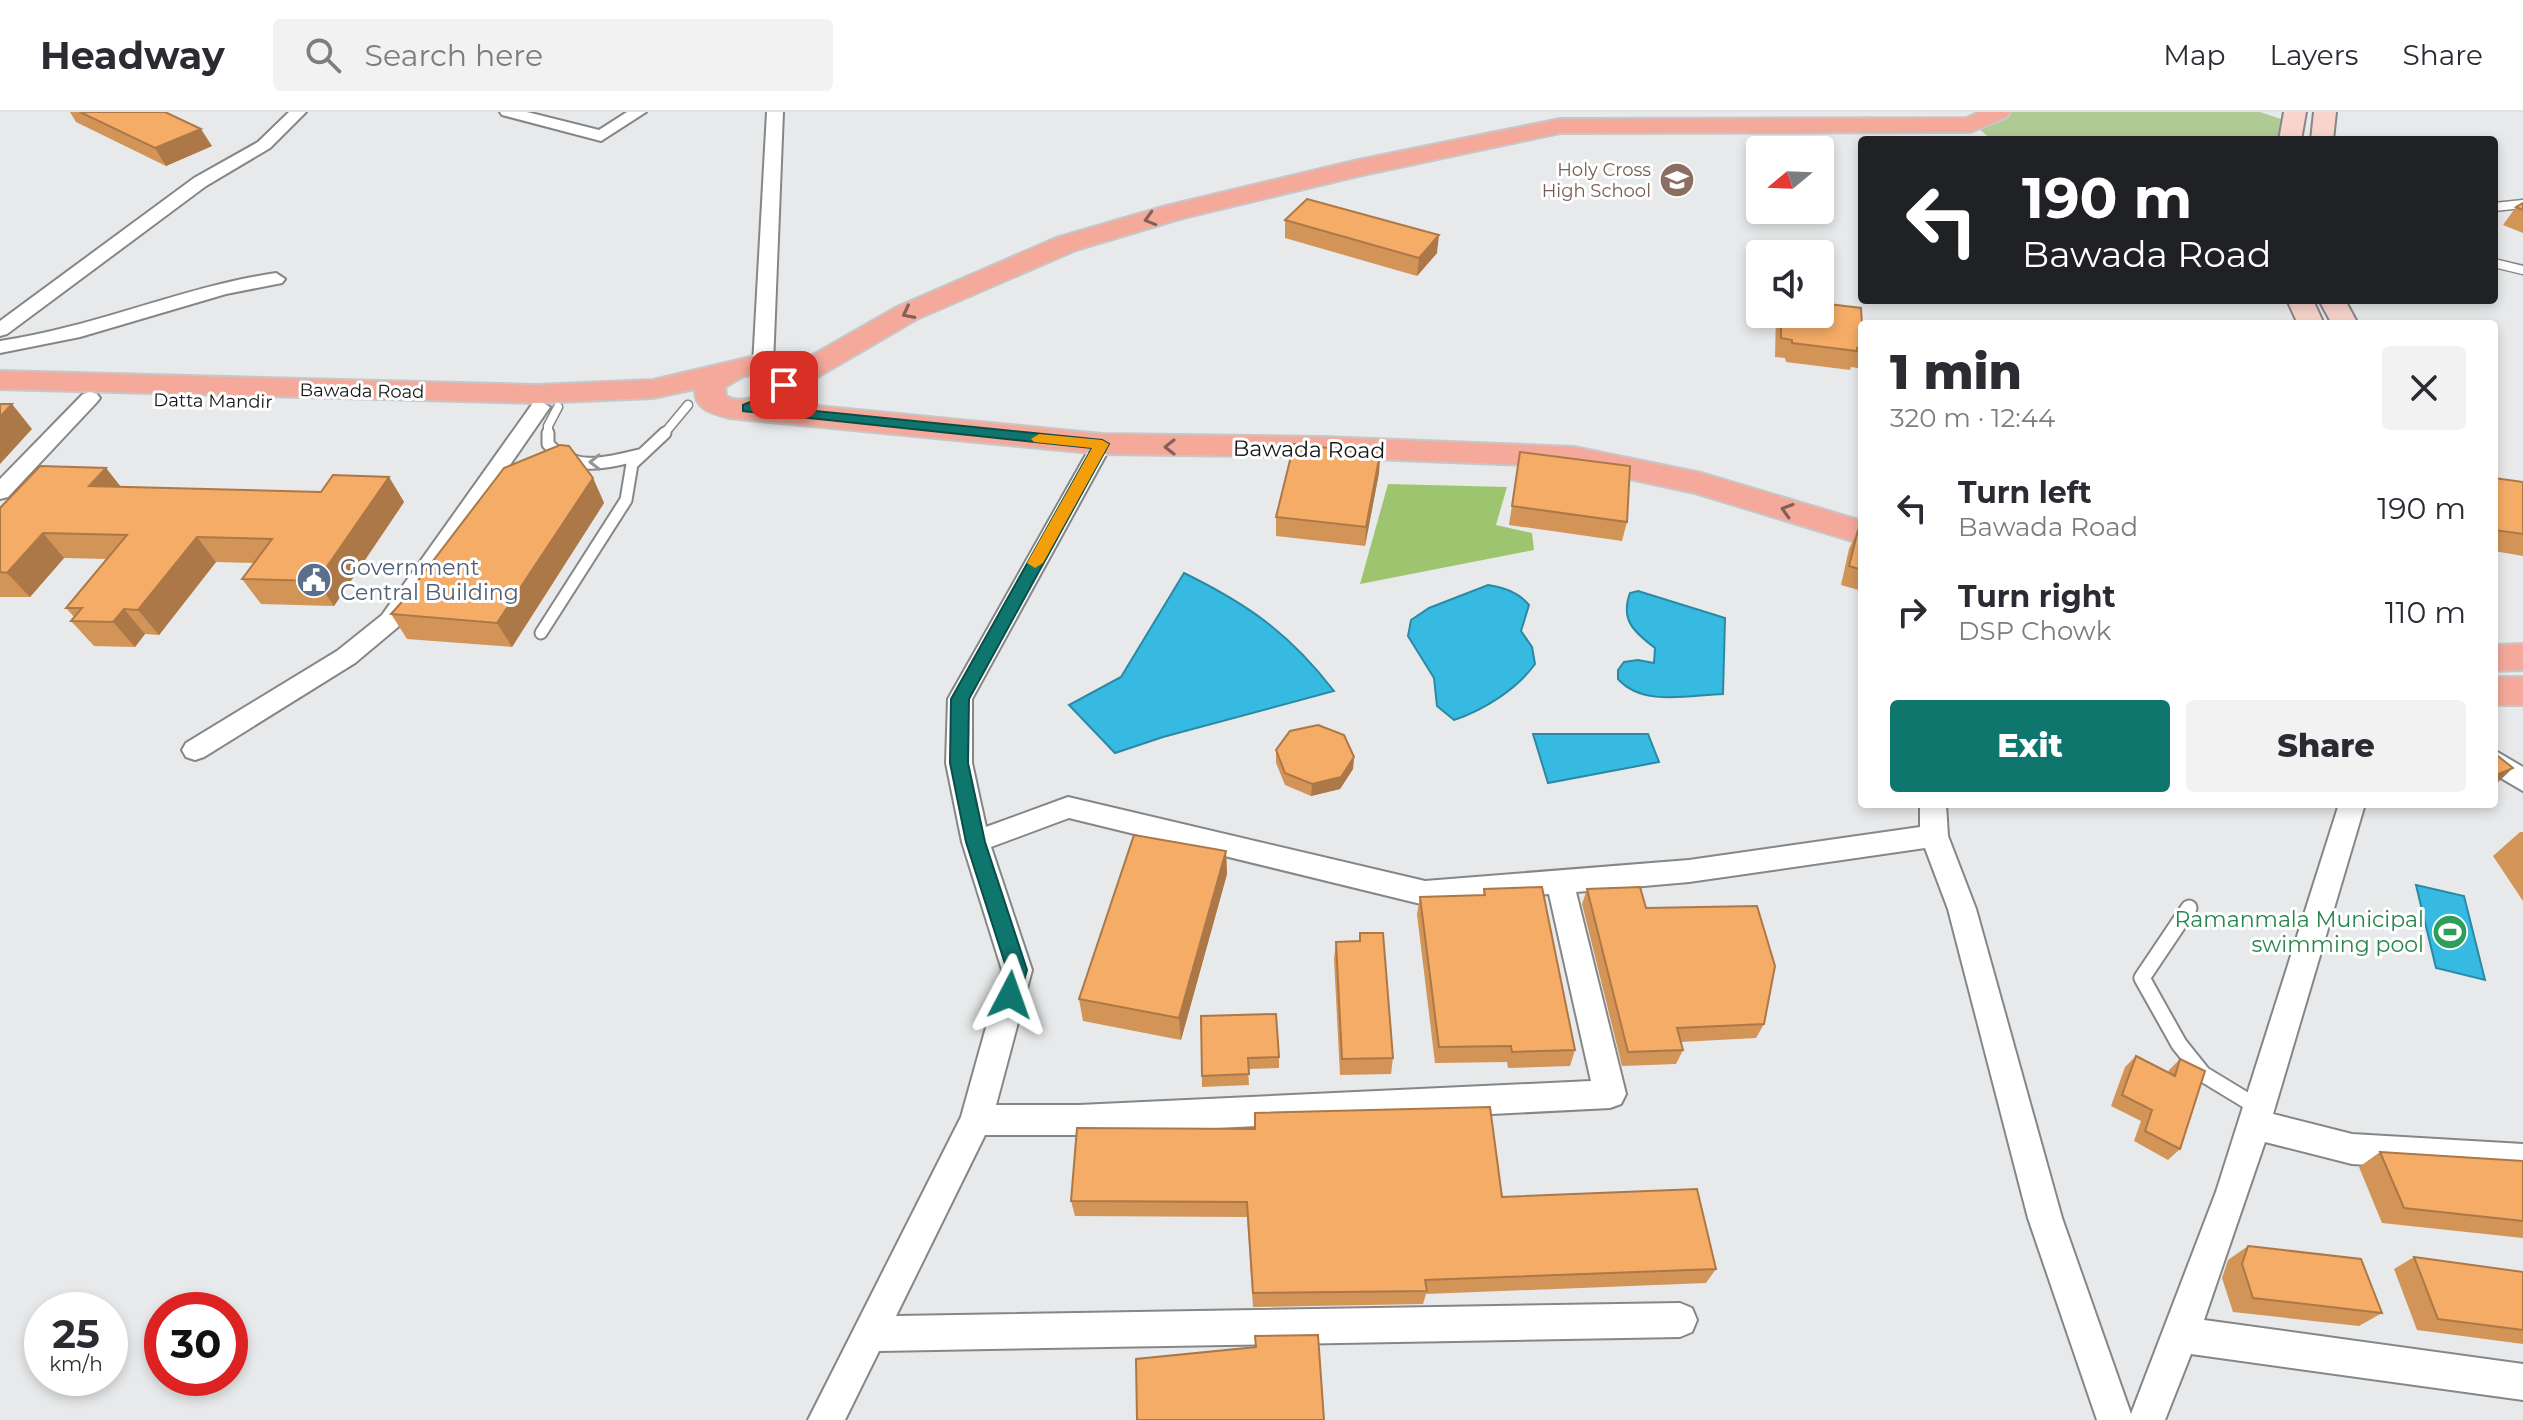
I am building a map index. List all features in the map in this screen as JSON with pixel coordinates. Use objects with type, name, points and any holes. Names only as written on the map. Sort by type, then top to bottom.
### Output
[{"type":"main road","points":[[748,408],[764,404],[776,376],[835,325],[979,255],[1044,229],[1282,166],[1553,119],[1784,112]]},
{"type":"main road","points":[[776,376],[907,313],[1066,244],[1277,186],[1553,119],[1971,125],[1998,112]]},
{"type":"main road","points":[[2291,136],[2295,112]]},
{"type":"main road","points":[[2322,136],[2325,112]]},
{"type":"main road","points":[[708,394],[741,366],[776,376],[990,413],[1163,424],[1576,434],[1704,461],[1858,509]]},
{"type":"main road","name":"Bawada Road","points":[[0,380],[536,394],[653,389],[708,394],[727,408],[1102,444],[1323,447],[1574,457],[1701,484],[1858,532]]},
{"type":"main road","name":"Datta Mandir","points":[[0,393],[90,398],[549,407],[708,394]]},
{"type":"main road","points":[[2498,658],[2523,657]]},
{"type":"main road","points":[[2498,691],[2523,691]]},
{"type":"street","points":[[0,330],[200,182],[264,145],[298,112]]},
{"type":"street","points":[[508,112],[601,136],[638,112]]},
{"type":"street","points":[[775,112],[776,376]]},
{"type":"street","points":[[0,347],[35,342],[124,320],[237,284],[276,279]]},
{"type":"street","points":[[0,492],[90,398]]},
{"type":"street","points":[[195,750],[346,657],[390,621],[549,407]]},
{"type":"street","points":[[826,1420],[976,1120],[1017,970],[976,842],[959,763],[960,699],[1102,444]]},
{"type":"street","points":[[2498,763],[2523,781]]},
{"type":"street","points":[[976,842],[1068,807],[1425,893],[1689,871],[1934,836]]},
{"type":"street","points":[[1933,808],[1934,836],[1962,909],[2045,1218],[2115,1420]]},
{"type":"street","points":[[2147,1420],[2183,1335],[2256,1116],[2351,808]]},
{"type":"street","points":[[976,1120],[1079,1120],[1610,1094],[1560,882]]},
{"type":"street","points":[[2256,1116],[2352,1149],[2523,1159]]},
{"type":"street","points":[[869,1334],[1680,1320]]},
{"type":"street","points":[[2183,1335],[2523,1382]]},
{"type":"lane","points":[[2498,207],[2523,204]]},
{"type":"lane","points":[[2498,264],[2523,270]]},
{"type":"lane","points":[[541,633],[626,500],[628,475],[639,455],[708,394]]},
{"type":"lane","points":[[549,407],[548,444],[552,454],[574,461],[607,462],[639,455]]},
{"type":"lane","points":[[2189,908],[2142,978],[2179,1044],[2203,1074],[2256,1116]]},
{"type":"green space","points":[[1998,112],[2260,112],[2293,123],[2291,136],[1987,136],[1973,124]]},
{"type":"green space","points":[[1388,484],[1507,487],[1496,525],[1532,533],[1534,550],[1360,584]]},
{"type":"water","points":[[1184,573],[1229,597],[1266,622],[1301,653],[1334,691],[1115,753],[1069,705],[1121,677]]},
{"type":"water","points":[[1488,585],[1511,591],[1529,605],[1521,631],[1532,647],[1535,664],[1499,698],[1454,720],[1437,706],[1434,678],[1408,636],[1411,620],[1429,608]]},
{"type":"water","points":[[1638,591],[1725,618],[1723,694],[1653,696],[1628,688],[1618,679],[1618,670],[1624,662],[1638,660],[1654,663],[1655,648],[1635,631],[1628,618],[1630,593]]},
{"type":"water","points":[[1533,734],[1648,734],[1659,762],[1548,783]]},
{"type":"water","name":"Ramanmala Municipal swimming pool","points":[[2416,885],[2464,896],[2485,980],[2436,968]]},
{"type":"building","points":[[80,112],[165,112],[201,129],[155,148]]},
{"type":"building","points":[[1307,199],[1439,235],[1419,258],[1285,220]]},
{"type":"building","points":[[1834,305],[1861,308],[1857,351],[1792,343],[1792,340],[1781,338],[1781,328],[1834,328]]},
{"type":"building","points":[[0,404],[12,404],[0,417]]},
{"type":"building","points":[[1294,444],[1380,454],[1366,527],[1276,517]]},
{"type":"building","points":[[560,445],[569,446],[593,478],[497,623],[391,614],[504,468]]},
{"type":"building","points":[[1520,452],[1630,466],[1627,522],[1512,506]]},
{"type":"building","points":[[40,466],[106,468],[89,486],[321,492],[333,475],[389,477],[317,581],[242,579],[272,539],[197,537],[138,610],[124,609],[113,622],[71,621],[82,608],[66,608],[127,535],[43,533],[7,573],[0,572],[0,508]]},
{"type":"building","points":[[2498,479],[2523,482],[2523,534],[2498,531]]},
{"type":"building","points":[[1858,530],[1858,569],[1849,566]]},
{"type":"building","points":[[1318,725],[1344,735],[1354,757],[1341,777],[1312,784],[1285,773],[1276,750],[1290,731]]},
{"type":"building","points":[[2498,756],[2513,768],[2498,774]]},
{"type":"building","points":[[1134,835],[1226,851],[1179,1018],[1079,999]]},
{"type":"building","points":[[1542,887],[1575,1050],[1512,1052],[1511,1046],[1439,1047],[1420,897],[1485,895],[1484,889]]},
{"type":"building","points":[[1640,887],[1646,908],[1757,906],[1775,966],[1764,1024],[1677,1028],[1683,1050],[1628,1052],[1587,889]]},
{"type":"building","points":[[1360,933],[1383,933],[1393,1058],[1342,1059],[1336,942],[1360,941]]},
{"type":"building","points":[[1276,1014],[1279,1057],[1248,1058],[1249,1074],[1202,1076],[1201,1016]]},
{"type":"building","points":[[2136,1056],[2175,1076],[2180,1059],[2205,1071],[2180,1149],[2145,1131],[2152,1110],[2122,1095]]},
{"type":"building","points":[[1490,1107],[1502,1197],[1697,1189],[1716,1269],[1425,1280],[1427,1291],[1253,1293],[1247,1202],[1071,1201],[1077,1128],[1255,1129],[1255,1113]]},
{"type":"building","points":[[2380,1152],[2523,1161],[2523,1221],[2404,1208]]},
{"type":"building","points":[[2248,1246],[2361,1259],[2382,1313],[2253,1298],[2242,1264]]},
{"type":"building","points":[[2414,1257],[2523,1272],[2523,1330],[2438,1319]]},
{"type":"building","points":[[1318,1335],[1324,1420],[1137,1420],[1136,1359],[1256,1347],[1255,1336]]},
{"type":"slow traffic","points":[[1035,563],[1102,444],[1039,439]]},
{"type":"place","name":"Holy Cross High School","points":[[1677,180]]},
{"type":"place","name":"Government Central Building","points":[[314,580]]},
{"type":"place","name":"Ramanmala Municipal swimming pool","points":[[2450,932]]},
{"type":"route","points":[[784,385],[777,396],[764,404],[748,408],[920,428],[1102,444],[960,699],[959,763],[976,842],[1017,970],[1010,995]]}]
